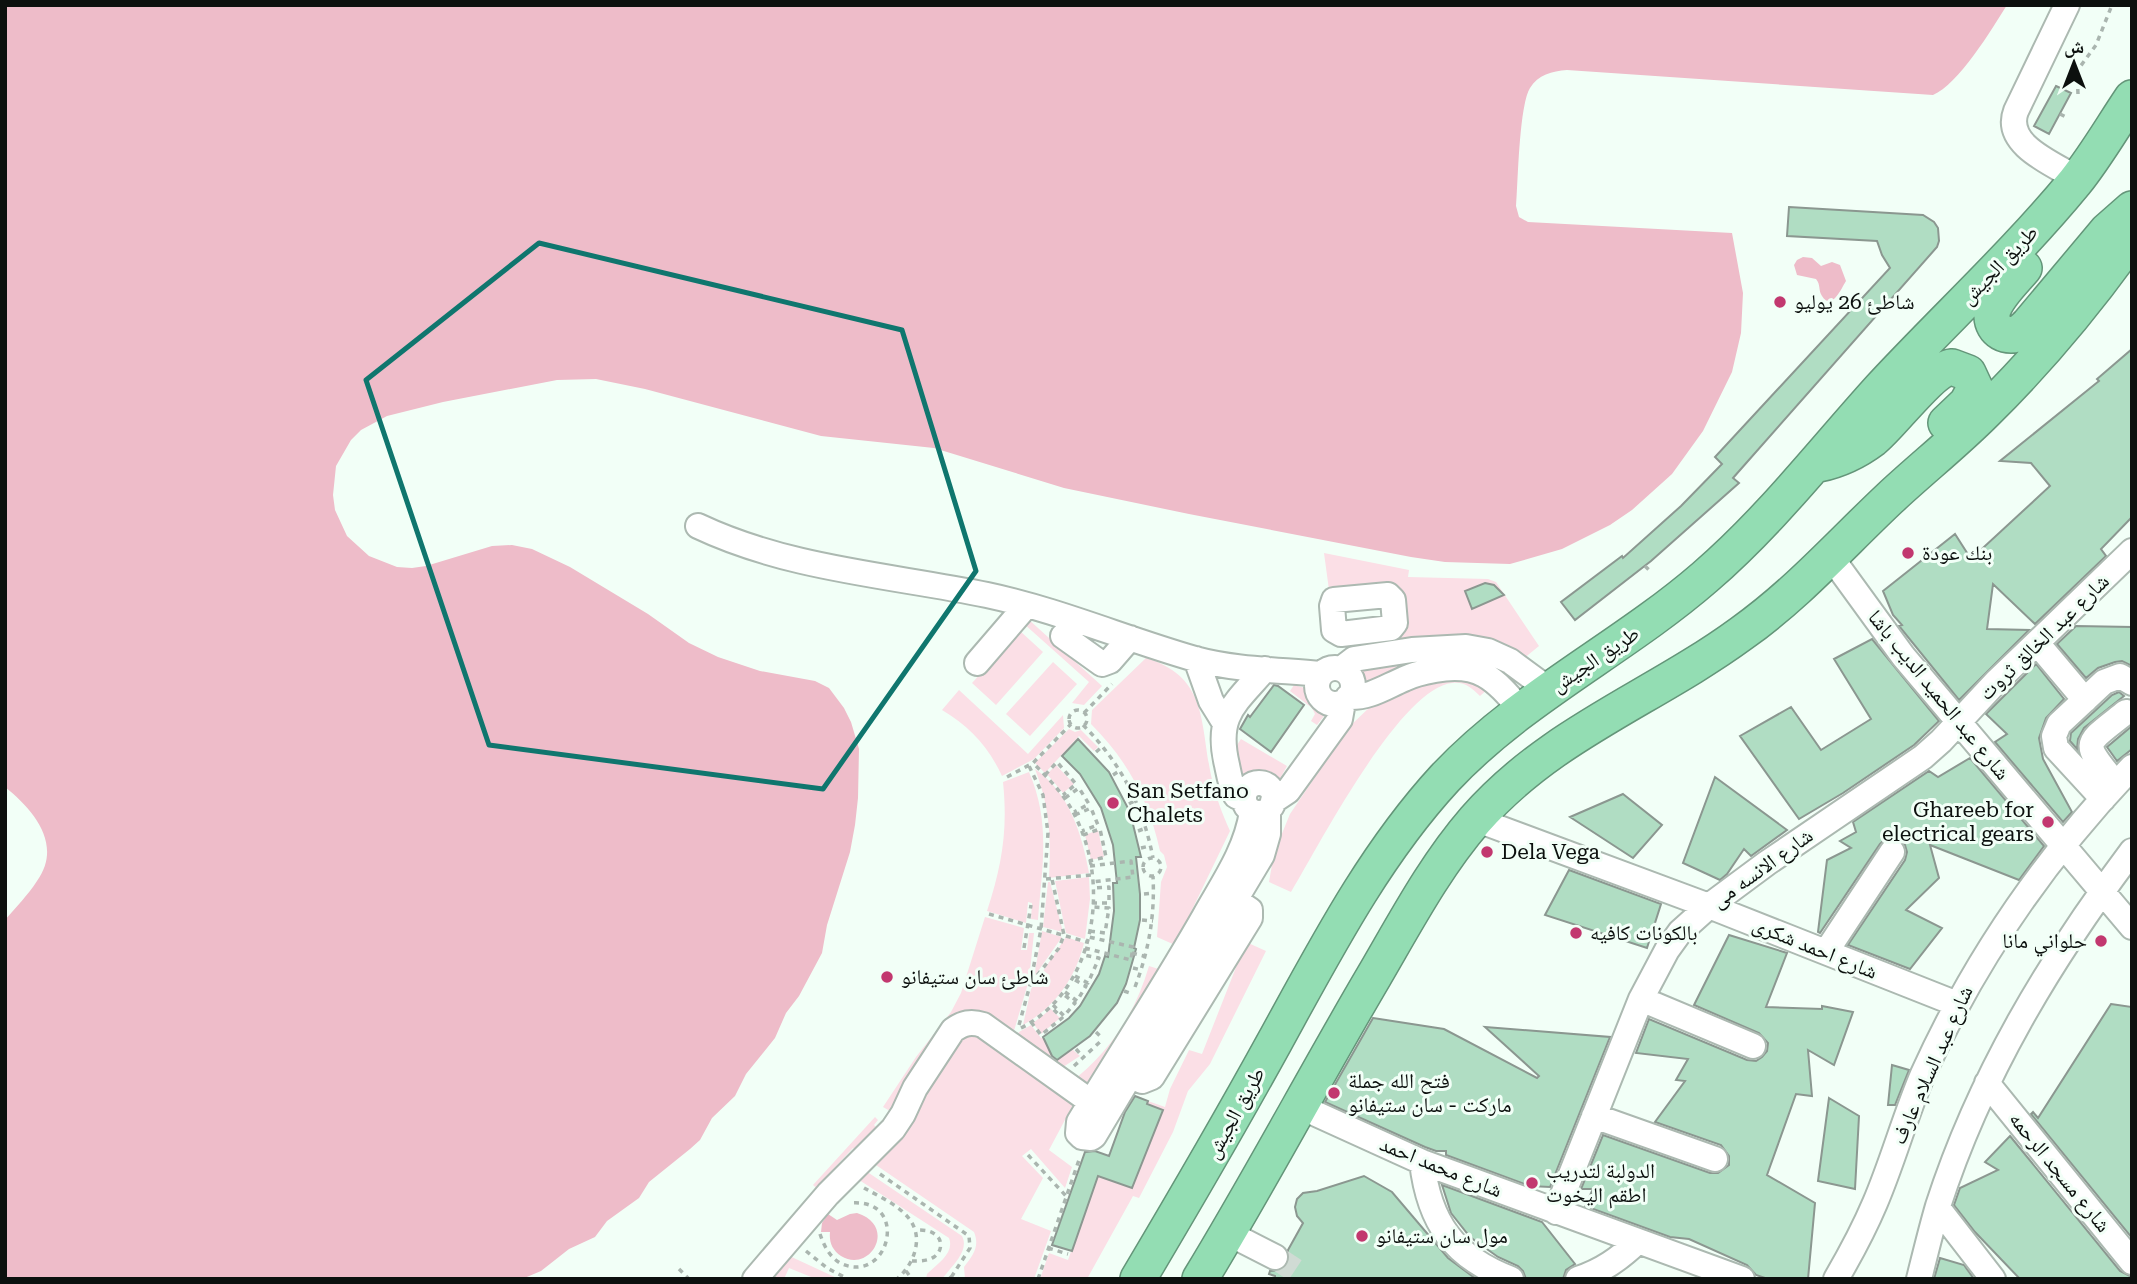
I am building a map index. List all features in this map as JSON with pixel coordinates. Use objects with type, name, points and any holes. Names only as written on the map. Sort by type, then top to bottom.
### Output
[{"type":"highway","name":"طريق الجيش","points":[[1138,1279],[1212,1156],[1324,953],[1379,862],[1444,780],[1467,756],[1535,699],[1644,626],[1707,575],[1782,502],[1810,467],[1905,363],[2078,179],[2132,98]]},
{"type":"highway","points":[[2078,179],[2068,206],[2052,233],[1994,307],[1991,317],[1994,326],[2001,332],[2010,335],[2020,332],[2029,324],[2096,244],[2132,209]]},
{"type":"highway","points":[[1200,1279],[1412,911],[1438,869],[1475,819],[1521,775],[1563,742],[1703,661],[1748,629],[1831,557],[1895,493],[1951,445],[2021,375],[2132,238]]},
{"type":"highway","points":[[1810,467],[1841,457],[1873,439],[1941,370],[1952,367],[1962,369],[1974,383],[1973,394],[1921,449],[1895,493]]},
{"type":"street","points":[[2067,5],[2016,111],[2013,123],[2016,136],[2025,146],[2078,179]]},
{"type":"street","points":[[698,526],[747,547],[798,561],[988,595],[1196,659],[1265,669],[1333,670]]},
{"type":"street","name":"شارع عبد الخالق ثروت","points":[[1958,724],[1996,682],[2132,551]]},
{"type":"street","name":"شارع عبد الحميد الديب باشا","points":[[1831,557],[1903,656],[1958,724],[2132,927]]},
{"type":"street","points":[[976,663],[1026,606]]},
{"type":"street","points":[[1333,670],[1338,633]]},
{"type":"street","points":[[1063,636],[1102,664],[1110,661],[1130,638]]},
{"type":"street","points":[[2036,643],[2085,700]]},
{"type":"street","points":[[1411,663],[1368,696],[1329,703],[1323,699],[1317,687],[1333,670],[1354,659],[1411,663],[1478,648],[1498,655],[1524,670],[1535,699]]},
{"type":"street","points":[[1447,657],[1484,673],[1503,688],[1535,699]]},
{"type":"street","points":[[1196,659],[1210,701],[1224,722]]},
{"type":"street","points":[[1265,669],[1234,705],[1224,722],[1222,735],[1236,796],[1259,805],[1269,824],[1266,845],[1094,1136],[1086,1138],[1078,1133],[1077,1128],[1236,862],[1259,805],[1288,791],[1340,719],[1346,699]]},
{"type":"street","points":[[2117,783],[2060,753],[2054,736],[2059,724],[2109,679],[2120,676],[2132,683]]},
{"type":"street","points":[[2117,783],[2093,755],[2091,746],[2095,737],[2126,712]]},
{"type":"street","name":"شارع الانسه مى","points":[[1556,1212],[1641,999],[1667,950],[1680,932],[1709,906],[1783,851],[1923,757],[1958,724]]},
{"type":"street","name":"شارع عبد السلام عارف","points":[[1836,1279],[1875,1204],[1922,1077],[1956,1004],[2006,922],[2063,845],[2117,783]]},
{"type":"street","name":"شارع احمد شكرى","points":[[1475,819],[1709,906],[1956,1004]]},
{"type":"street","points":[[1919,1279],[1938,1208],[1960,1146],[2011,1034],[2039,985],[2132,851]]},
{"type":"street","points":[[1826,952],[1892,852]]},
{"type":"street","points":[[1641,999],[1753,1046]]},
{"type":"street","points":[[755,1279],[820,1204],[893,1129],[915,1088],[953,1030],[964,1023],[983,1025],[1091,1102]]},
{"type":"street","name":"شارع مسجد الرحمه","points":[[1987,1083],[2132,1262]]},
{"type":"street","name":"شارع محمد احمد","points":[[1301,1107],[1422,1162],[1742,1279]]},
{"type":"street","points":[[1594,1116],[1715,1159]]},
{"type":"street","points":[[1422,1162],[1425,1189],[1434,1214],[1448,1237],[1467,1256],[1489,1271],[1511,1279]]},
{"type":"street","points":[[1938,1208],[1993,1279]]},
{"type":"street","points":[[1228,1233],[1275,1257]]},
{"type":"street","points":[[1578,1279],[1594,1274],[1617,1260],[1637,1242]]},
{"type":"path","points":[[2078,94],[2077,71],[2096,46],[2112,5]]},
{"type":"path","points":[[2060,114],[2066,117]]},
{"type":"path","points":[[1645,566],[1650,571]]},
{"type":"path","points":[[1071,724],[1070,714],[1077,710],[1086,716],[1083,725]]},
{"type":"path","points":[[1071,724],[1077,727],[1083,725]]},
{"type":"path","points":[[1007,777],[1031,764],[1071,724]]},
{"type":"path","points":[[1083,725],[1121,770],[1136,800],[1153,858],[1160,866],[1158,873],[1153,876]]},
{"type":"path","points":[[1096,752],[1103,746]]},
{"type":"path","points":[[1045,775],[1057,762],[1063,768],[1076,784],[1064,796]]},
{"type":"path","points":[[1031,764],[1064,796],[1074,814],[1082,833],[1089,864],[1092,905],[1086,948],[1073,977],[1052,1006],[1018,1029],[1041,929],[1046,879],[1048,820],[1031,764]]},
{"type":"path","points":[[1113,775],[1121,770]]},
{"type":"path","points":[[1064,796],[1079,788],[1083,792],[1089,804],[1074,814]]},
{"type":"path","points":[[1129,804],[1136,800]]},
{"type":"path","points":[[1074,814],[1091,808],[1098,825],[1082,833]]},
{"type":"path","points":[[1138,831],[1146,828]]},
{"type":"path","points":[[1082,833],[1100,829],[1102,836],[1106,857],[1089,864]]},
{"type":"path","points":[[1141,848],[1150,846]]},
{"type":"path","points":[[1153,858],[1144,862],[1143,868],[1145,873],[1153,876]]},
{"type":"path","points":[[1089,864],[1130,861],[1132,869],[1133,877],[1092,882]]},
{"type":"path","points":[[1132,869],[1143,868]]},
{"type":"path","points":[[1046,879],[1091,875]]},
{"type":"path","points":[[1128,1002],[1148,957],[1153,921],[1153,876]]},
{"type":"path","points":[[1030,985],[1059,947],[1064,935],[1052,879]]},
{"type":"path","points":[[1092,888],[1109,887],[1110,893],[1109,903],[1092,905]]},
{"type":"path","points":[[1144,894],[1154,893]]},
{"type":"path","points":[[1024,948],[1031,905]]},
{"type":"path","points":[[1090,931],[1105,933],[1109,915],[1109,908],[1092,905]]},
{"type":"path","points":[[989,914],[1064,935],[1133,947],[1130,960],[1086,948]]},
{"type":"path","points":[[1142,920],[1153,921]]},
{"type":"path","points":[[1132,953],[1148,957]]},
{"type":"path","points":[[1073,977],[1088,983],[1092,977],[1098,958],[1084,955]]},
{"type":"path","points":[[1133,968],[1142,970]]},
{"type":"path","points":[[1064,992],[1077,1001],[1083,993],[1086,986],[1073,977]]},
{"type":"path","points":[[1124,991],[1133,993]]},
{"type":"path","points":[[1052,1006],[1064,1016],[1070,1009],[1075,1003],[1064,992]]},
{"type":"path","points":[[1031,1022],[1041,1035],[1057,1023],[1062,1018],[1052,1006]]},
{"type":"path","points":[[1096,1032],[1103,1039]]},
{"type":"path","points":[[1057,1079],[1084,1058],[1108,1033]]},
{"type":"path","points":[[1076,1049],[1084,1058]]},
{"type":"path","points":[[1038,1279],[1086,1138]]},
{"type":"path","points":[[1028,1155],[1066,1196]]},
{"type":"path","points":[[861,1161],[969,1236],[970,1248],[951,1278],[959,1279]]},
{"type":"path","points":[[820,1204],[855,1188],[864,1188],[908,1215],[916,1230],[917,1240],[912,1261],[897,1279]]},
{"type":"path","points":[[858,1203],[878,1211],[886,1223],[888,1238],[880,1258],[861,1268],[839,1262],[823,1244],[817,1220],[820,1204],[835,1207],[858,1203]]},
{"type":"path","points":[[912,1261],[933,1258],[941,1246],[933,1233],[916,1230]]},
{"type":"path","points":[[791,1239],[827,1268],[848,1279]]},
{"type":"path","points":[[1048,1248],[1068,1254]]},
{"type":"path","points":[[679,1269],[688,1279]]},
{"type":"path","points":[[906,1271],[912,1279]]},
{"type":"highlighted area","points":[[539,243],[902,330],[976,571],[823,789],[489,745],[366,380]]},
{"type":"shaded area","points":[[5,5],[2007,5],[1963,68],[1943,89],[1933,95],[1567,70],[1546,74],[1533,84],[1526,97],[1521,127],[1516,206],[1519,217],[1528,222],[1732,233],[1743,293],[1741,333],[1732,372],[1703,431],[1672,474],[1632,510],[1610,525],[1562,549],[1510,564],[1445,562],[1411,557],[1189,514],[1064,488],[934,448],[821,436],[645,389],[596,379],[557,380],[443,402],[387,416],[361,430],[351,440],[336,466],[333,495],[335,510],[347,536],[369,556],[397,567],[412,568],[492,546],[512,545],[532,549],[570,567],[648,614],[689,643],[718,657],[760,671],[815,681],[829,688],[851,722],[859,749],[858,798],[850,852],[827,925],[822,953],[799,996],[786,1013],[775,1038],[746,1074],[735,1096],[712,1118],[700,1140],[649,1182],[639,1198],[607,1221],[595,1237],[569,1249],[541,1271],[522,1279],[5,1279],[5,920],[37,881],[47,854],[42,829],[35,817],[5,787]]},
{"type":"shaded area","points":[[1803,257],[1812,258],[1821,266],[1832,262],[1840,265],[1846,281],[1833,300],[1826,300],[1822,296],[1816,279],[1797,275],[1794,265]]},
{"type":"shaded area","points":[[1324,553],[1409,570],[1408,577],[1488,579],[1496,582],[1539,646],[1523,659],[1405,640],[1344,642],[1394,633],[1400,592],[1329,590]],"holes":[[[1485,583],[1494,585],[1502,596],[1472,609],[1465,591]]]},
{"type":"shaded area","points":[[1027,618],[1102,686],[1084,705],[1072,703],[1089,682],[1023,623]]},
{"type":"shaded area","points":[[1020,631],[1043,652],[996,705],[972,683]]},
{"type":"shaded area","points":[[1146,658],[1166,666],[1181,677],[1198,704],[1211,775],[1230,831],[1175,945],[1157,937],[1161,882],[1167,867],[1150,815],[1126,767],[1091,724],[1092,710]]},
{"type":"shaded area","points":[[1407,660],[1411,671],[1358,687],[1352,669]]},
{"type":"shaded area","points":[[1053,662],[1077,684],[1030,736],[1006,714]]},
{"type":"shaded area","points":[[1448,674],[1489,688],[1480,696],[1464,684],[1452,683],[1431,692],[1409,711],[1362,772],[1291,892],[1269,882],[1274,853],[1290,814],[1348,728],[1373,704]]},
{"type":"shaded area","points":[[1294,685],[1312,690],[1314,702],[1327,709],[1317,725],[1311,721],[1315,714],[1312,708],[1290,691]]},
{"type":"shaded area","points":[[959,690],[1028,754],[1063,715],[1064,728],[1034,759],[1002,776],[991,755],[977,738],[942,710]]},
{"type":"shaded area","points":[[1069,729],[1075,732],[1081,730],[1098,747],[1094,751],[1079,736],[1045,773],[1035,763]]},
{"type":"shaded area","points":[[1241,739],[1287,766],[1277,784],[1258,777],[1242,781],[1235,748]]},
{"type":"shaded area","points":[[1056,765],[1074,784],[1063,793],[1047,774]]},
{"type":"shaded area","points":[[1035,769],[1057,789],[1072,815],[1089,873],[1049,878],[1048,822]]},
{"type":"shaded area","points":[[1029,772],[1043,827],[1043,863],[1038,920],[1031,919],[1032,903],[1028,902],[1026,923],[987,911],[997,878],[1002,847],[1005,816],[1003,782]]},
{"type":"shaded area","points":[[1098,830],[1104,857],[1091,860],[1085,835]]},
{"type":"shaded area","points":[[1089,877],[1090,899],[1085,939],[1066,933],[1055,881]]},
{"type":"shaded area","points":[[1050,882],[1063,932],[1043,927]]},
{"type":"shaded area","points":[[985,917],[1024,928],[1021,950],[1027,950],[1029,933],[1034,933],[1029,980],[1011,1041],[980,1020],[890,1111],[883,1107],[916,1057],[951,1012],[961,993]]},
{"type":"shaded area","points":[[1042,931],[1062,937],[1034,977]]},
{"type":"shaded area","points":[[1066,937],[1084,943],[1075,968],[1054,1001],[1023,1025],[1031,989]]},
{"type":"shaded area","points":[[1246,942],[1266,951],[1210,1064],[1188,1091],[1173,1132],[1139,1198],[1133,1196],[1087,1279],[1040,1279],[1049,1253],[1068,1260],[1098,1176],[1132,1188],[1163,1111],[1150,1106],[1143,1124],[1124,1116],[1129,1104],[1144,1110],[1148,1101],[1165,1107],[1170,1089],[1189,1050],[1202,1054]]},
{"type":"shaded area","points":[[1149,966],[1168,972],[1085,1092],[1070,1083],[1097,1058],[1119,1031],[1136,1000]]},
{"type":"shaded area","points":[[1051,1009],[1060,1018],[1041,1034],[1033,1023]]},
{"type":"shaded area","points":[[1031,1025],[1041,1038],[1043,1037],[1054,1061],[1073,1050],[1080,1056],[1063,1067],[1016,1037]]},
{"type":"shaded area","points":[[969,1027],[1075,1101],[1049,1150],[1072,1167],[1065,1188],[1031,1149],[1022,1156],[1043,1178],[1021,1219],[1051,1231],[1034,1279],[965,1279],[964,1267],[976,1247],[974,1232],[873,1163]]},
{"type":"shaded area","points":[[875,1117],[878,1120],[874,1125],[877,1128],[860,1153],[853,1148],[822,1181],[827,1185],[821,1192],[813,1185]]},
{"type":"shaded area","points":[[863,1169],[962,1236],[962,1253],[942,1279],[926,1279],[927,1274],[950,1249],[949,1238],[856,1178]]},
{"type":"shaded area","points":[[857,1213],[869,1219],[876,1228],[878,1237],[870,1254],[852,1260],[835,1251],[830,1232],[821,1232],[822,1223],[828,1214],[837,1220]]},
{"type":"shaded area","points":[[783,1253],[839,1279],[816,1279],[789,1268],[784,1279],[763,1279]]},
{"type":"building","points":[[2056,86],[2071,93],[2049,134],[2034,126]]},
{"type":"building","points":[[1789,207],[1923,215],[1938,228],[1939,241],[1937,247],[1733,478],[1739,483],[1651,561],[1575,620],[1561,602],[1622,556],[1623,558],[1681,506],[1722,464],[1715,457],[1890,268],[1877,241],[1787,236]]},
{"type":"building","points":[[2132,349],[2132,517],[2101,549],[2106,556],[2035,624],[1993,584],[1987,629],[2029,630],[1959,700],[1899,626],[1902,625],[1893,615],[1883,591],[1955,534],[1971,559],[2050,486],[2031,463],[2000,461],[2099,381],[2097,379]]},
{"type":"building","points":[[1485,583],[1494,585],[1504,595],[1472,609],[1465,591]]},
{"type":"building","points":[[2076,626],[2132,627],[2132,666],[2122,661],[2115,662],[2098,668],[2086,678],[2057,644]]},
{"type":"building","points":[[1872,639],[1939,721],[1914,745],[1799,819],[1740,736],[1791,707],[1821,750],[1871,719],[1834,659]]},
{"type":"building","points":[[2036,664],[2064,699],[2046,718],[2039,738],[2043,759],[2072,812],[2063,822],[1995,742],[2007,734],[1986,714]]},
{"type":"building","points":[[1274,685],[1304,705],[1271,752],[1240,729],[1248,715],[1250,717]]},
{"type":"building","points":[[2119,692],[2124,696],[2084,728],[2078,739],[2077,749],[2070,741],[2071,733],[2112,695]]},
{"type":"building","points":[[2132,726],[2132,749],[2117,761],[2107,747]]},
{"type":"building","points":[[1078,739],[1109,772],[1130,812],[1141,857],[1136,857],[1140,920],[1134,948],[1136,949],[1126,984],[1117,1003],[1090,1036],[1057,1060],[1052,1056],[1043,1037],[1069,1018],[1080,1006],[1099,974],[1105,956],[1108,957],[1114,911],[1113,883],[1117,883],[1113,845],[1101,808],[1080,774],[1062,756]]},
{"type":"building","points":[[1970,758],[2044,846],[2019,880],[1930,845],[1939,878],[1906,910],[1942,928],[1910,969],[1848,945],[1905,860],[1907,852],[1900,839],[1886,838],[1820,933],[1818,932],[1827,860],[1851,848],[1840,841],[1856,832],[1853,822],[1929,771],[1938,777]]},
{"type":"building","points":[[1715,777],[1787,830],[1751,856],[1744,849],[1720,880],[1683,863]]},
{"type":"building","points":[[1623,794],[1662,825],[1633,858],[1570,817]]},
{"type":"building","points":[[1569,870],[1661,904],[1647,948],[1545,915]]},
{"type":"building","points":[[1729,935],[1787,953],[1766,1007],[1822,1009],[1822,1006],[1853,1012],[1834,1065],[1808,1050],[1812,1096],[1796,1094],[1767,1175],[1815,1203],[1808,1279],[1768,1279],[1756,1275],[1747,1265],[1689,1239],[1670,1237],[1585,1206],[1593,1189],[1581,1189],[1603,1135],[1710,1173],[1718,1173],[1729,1165],[1729,1156],[1721,1145],[1655,1122],[1685,1081],[1676,1080],[1688,1059],[1636,1053],[1649,1019],[1747,1060],[1756,1061],[1767,1051],[1768,1043],[1759,1033],[1694,1005]]},
{"type":"building","points":[[2111,1004],[2132,1007],[2132,1238],[2031,1114],[2033,1112],[2038,1118]]},
{"type":"building","points":[[1373,1018],[1444,1029],[1537,1078],[1539,1076],[1485,1027],[1610,1037],[1550,1187],[1530,1186],[1446,1155],[1446,1151],[1425,1147],[1325,1102]]},
{"type":"building","points":[[1892,1065],[1909,1070],[1895,1105],[1888,1105]]},
{"type":"building","points":[[1135,1096],[1163,1110],[1132,1188],[1098,1176],[1072,1251],[1052,1245],[1085,1152],[1095,1151],[1109,1156],[1125,1112]]},
{"type":"building","points":[[1829,1098],[1859,1116],[1855,1189],[1818,1181]]},
{"type":"building","points":[[2010,1136],[2120,1271],[2132,1279],[2020,1279],[1975,1232],[1954,1205],[1960,1188],[1998,1170],[1985,1162]]},
{"type":"building","name":"مول سان ستيفانو","points":[[1364,1176],[1392,1192],[1448,1258],[1476,1279],[1275,1279],[1275,1276],[1269,1274],[1270,1271],[1282,1270],[1288,1263],[1288,1250],[1303,1223],[1297,1216],[1297,1199],[1303,1193]]},
{"type":"building","points":[[1442,1185],[1542,1222],[1575,1264],[1566,1270],[1563,1279],[1526,1279],[1518,1266],[1498,1257],[1470,1237],[1451,1213]]},
{"type":"building","points":[[1940,1258],[1964,1265],[1974,1279],[1934,1279]]},
{"type":"tunnel","points":[[1275,1257],[1299,1273],[1302,1279]]},
{"type":"place","name":"شاطئ 26 يوليو","points":[[1780,302]]},
{"type":"place","name":"بنك عودة","points":[[1908,553]]},
{"type":"place","name":"San Setfano Chalets","points":[[1113,803]]},
{"type":"place","name":"Ghareeb for electrical gears","points":[[2048,822]]},
{"type":"place","name":"Dela Vega","points":[[1487,852]]},
{"type":"place","name":"بالكونات كافيه","points":[[1576,933]]},
{"type":"place","name":"حلواني مانا","points":[[2101,941]]},
{"type":"place","name":"شاطئ سان ستيفانو","points":[[887,977]]},
{"type":"place","name":"فتح الله جملة ماركت - سان ستيفانو","points":[[1334,1093]]},
{"type":"place","name":"الدولبة لتدريب اطقم اليخوت","points":[[1532,1183]]},
{"type":"place","name":"مول سان ستيفانو","points":[[1362,1236]]}]
